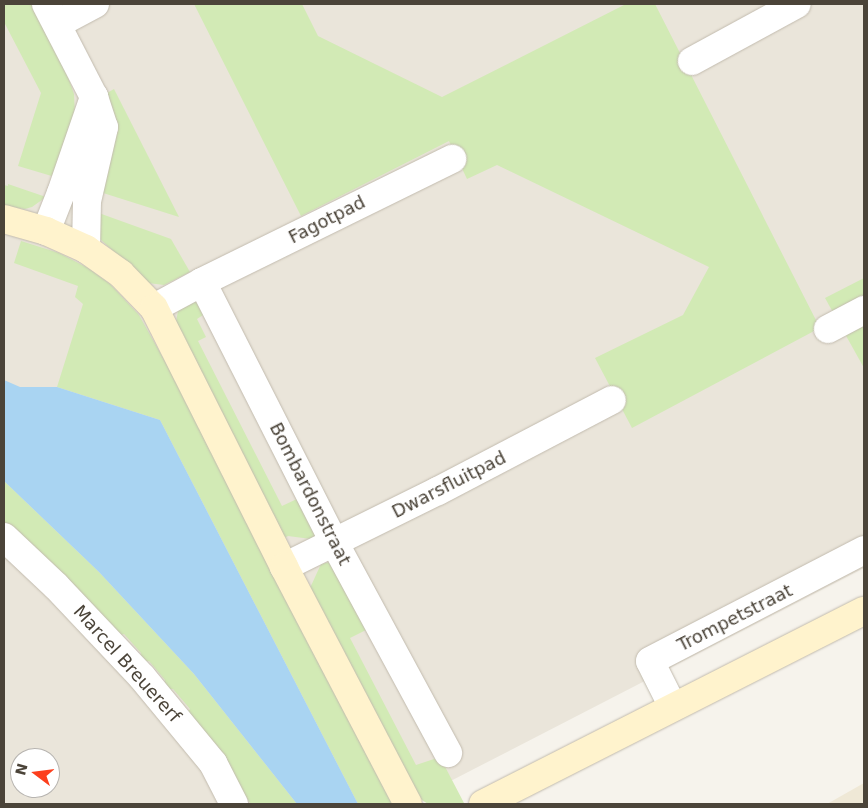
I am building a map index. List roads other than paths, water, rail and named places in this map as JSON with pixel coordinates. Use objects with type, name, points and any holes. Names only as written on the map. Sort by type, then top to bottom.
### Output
[{"type":"street","points":[[86,249],[87,201],[104,127],[94,97],[51,14],[95,4]]},
{"type":"street","points":[[692,62],[797,4]]},
{"type":"street","points":[[46,231],[62,193],[94,97]]},
{"type":"street","name":"Fagotpad","points":[[202,282],[452,159]]},
{"type":"street","points":[[4,219],[46,231],[86,249],[121,274],[154,308],[284,567],[408,804]]},
{"type":"street","points":[[154,308],[202,282]]},
{"type":"street","name":"Bombardonstraat","points":[[202,282],[334,542],[448,753]]},
{"type":"street","points":[[828,329],[864,310]]},
{"type":"street","name":"Dwarsfluitpad","points":[[284,567],[612,400]]},
{"type":"street","name":"Marcel Breuererf","points":[[4,537],[56,586],[142,677],[213,763],[234,804]]},
{"type":"street","name":"Trompetstraat","points":[[672,707],[650,661],[864,550]]},
{"type":"street","points":[[483,804],[672,707],[757,667],[864,611]]},
{"type":"water","points":[[4,380],[20,387],[57,387],[160,420],[358,804],[297,804],[194,674],[99,572],[4,481]]}]
